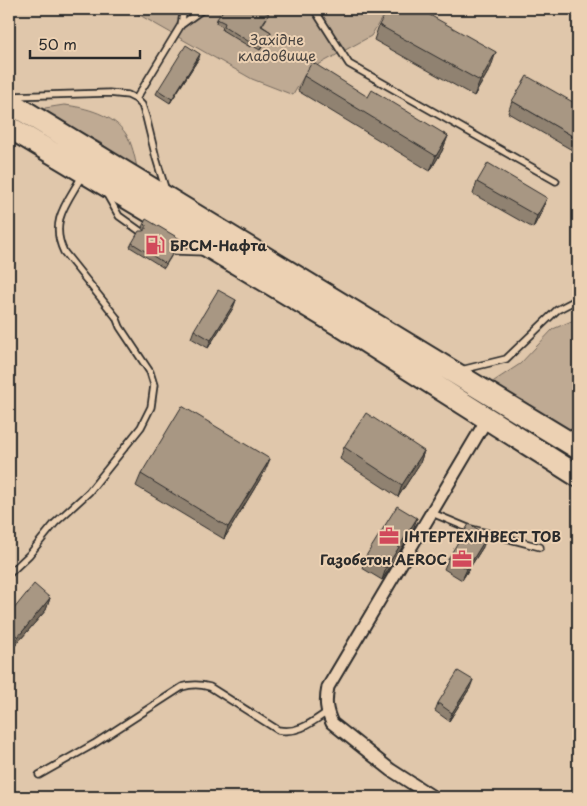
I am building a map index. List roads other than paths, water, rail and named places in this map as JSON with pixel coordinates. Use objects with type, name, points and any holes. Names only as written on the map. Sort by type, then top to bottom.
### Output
[{"type":"highway","points":[[9,102],[578,448]]},
{"type":"highway","points":[[9,127],[365,341],[578,476]]},
{"type":"street","points":[[433,797],[391,770],[332,723],[327,712],[326,700],[328,687],[487,419]]},
{"type":"lane","points":[[136,99],[181,24],[184,9]]},
{"type":"lane","points":[[181,24],[203,9]]},
{"type":"lane","points":[[314,9],[349,64],[556,181]]},
{"type":"lane","points":[[9,96],[109,93],[128,95],[136,99],[142,105],[169,198]]},
{"type":"lane","points":[[9,574],[29,555],[55,523],[89,492],[141,427],[152,407],[154,396],[154,384],[150,372],[120,327],[116,317],[64,252],[57,234],[62,210],[91,176],[119,216],[140,231]]},
{"type":"lane","points":[[174,251],[186,253],[217,252]]},
{"type":"lane","points":[[455,372],[506,358],[557,310],[578,299]]},
{"type":"lane","points":[[432,513],[468,528],[540,547]]},
{"type":"lane","points":[[39,775],[94,744],[182,687],[191,684],[201,684],[210,687],[278,730],[287,732],[296,731],[327,712]]},
{"type":"place","name":"БРСМ-Нафта","points":[[155,245]]},
{"type":"place","name":"ІНТЕРТЕХІНВЕСТ ТОВ","points":[[389,536]]},
{"type":"place","name":"Газобетон AEROC","points":[[462,559]]},
{"type":"park label","name":"Західне кладовище","points":[[277,48]]}]
